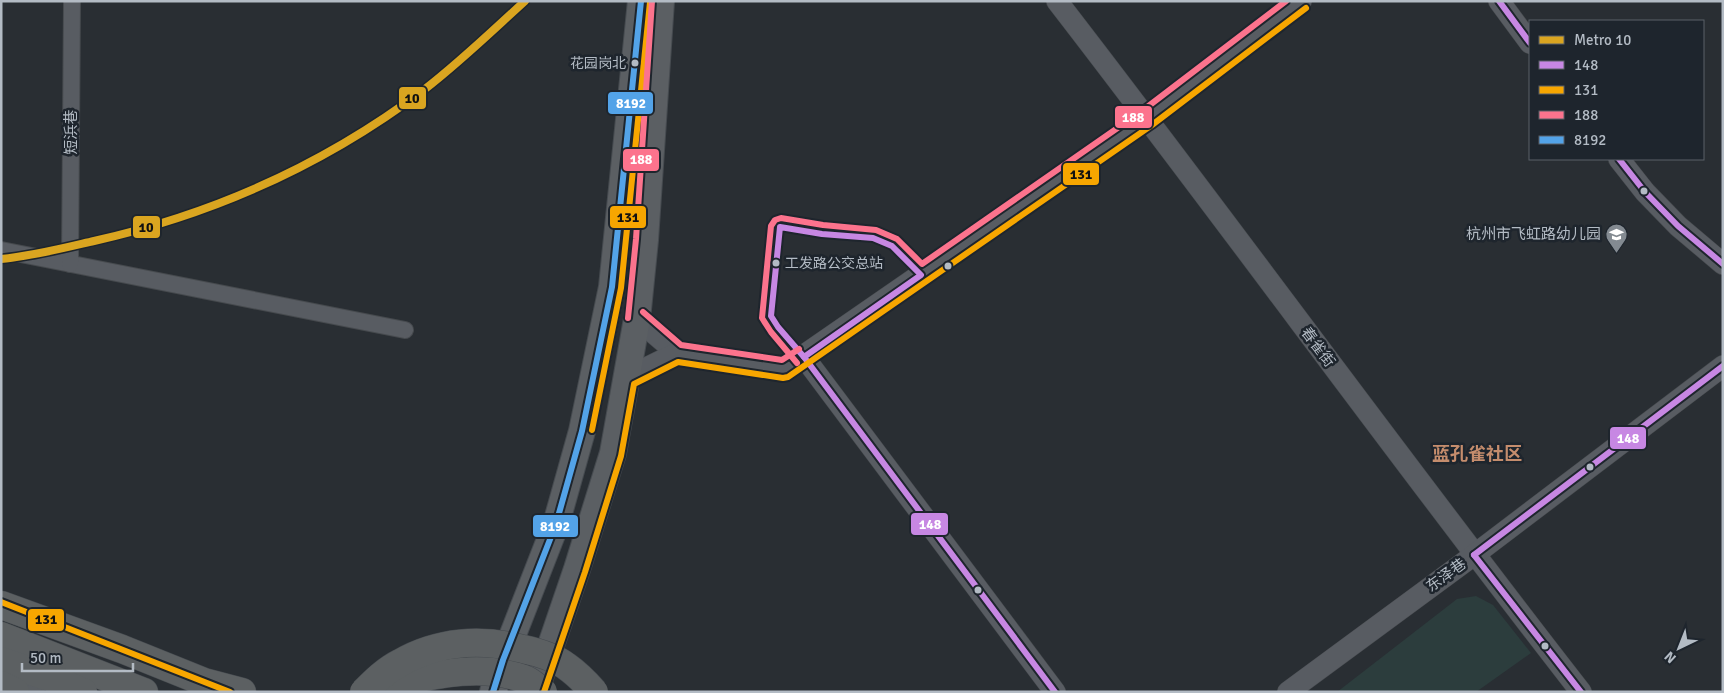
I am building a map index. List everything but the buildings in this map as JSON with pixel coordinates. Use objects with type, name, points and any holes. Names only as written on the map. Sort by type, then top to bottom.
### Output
[{"type":"highway","points":[[1,605],[122,649],[204,682],[242,692]]},
{"type":"highway","points":[[1,636],[144,692]]},
{"type":"highway","points":[[364,692],[381,675],[400,662],[447,646],[476,642],[503,644],[538,652],[565,665],[594,692]]},
{"type":"highway","points":[[1,661],[48,677],[83,692]]},
{"type":"highway","points":[[350,692],[448,673],[489,672],[525,679],[543,692]]},
{"type":"highway","points":[[1,685],[15,692]]},
{"type":"main road","points":[[493,692],[503,660],[556,524],[584,421],[612,287],[640,1]]},
{"type":"main road","points":[[535,692],[577,569],[613,453],[637,319],[645,240],[661,1]]},
{"type":"main road","points":[[1,592],[255,692]]},
{"type":"main road","points":[[1,641],[43,674]]},
{"type":"main road","points":[[1,655],[43,674],[96,692]]},
{"type":"main road","points":[[1,679],[43,674],[133,692]]},
{"type":"street","name":"短浜巷","points":[[70,264],[72,1]]},
{"type":"street","name":"春雀街","points":[[1057,1],[1147,118],[1474,555],[1581,692]]},
{"type":"street","points":[[637,319],[677,353],[784,369],[804,357],[1147,118],[1300,1]]},
{"type":"street","points":[[1499,1],[1529,42]]},
{"type":"street","points":[[1620,160],[1645,192],[1678,226],[1723,264]]},
{"type":"street","points":[[1,250],[405,330]]},
{"type":"street","points":[[626,378],[677,353]]},
{"type":"street","points":[[804,357],[1055,692]]},
{"type":"street","name":"东泽巷","points":[[1288,692],[1474,555],[1723,366]]},
{"type":"shaded area","points":[[1476,596],[1493,605],[1531,653],[1476,692],[1337,692],[1457,599]]},
{"type":"metro line","name":"10","points":[[1,259],[37,254],[139,230],[226,201],[268,183],[349,140],[388,116],[425,89],[525,1]]},
{"type":"transit line","name":"8192","points":[[493,692],[503,660],[556,524],[582,431],[612,287],[641,1]]},
{"type":"transit line","name":"188","points":[[628,318],[636,239],[652,1]]},
{"type":"transit line","name":"188","points":[[797,363],[762,318],[771,226],[775,220],[781,218],[823,225],[876,230],[897,239],[922,264],[1142,111],[1286,1]]},
{"type":"transit line","name":"148","points":[[1499,1],[1529,42]]},
{"type":"transit line","name":"131","points":[[592,430],[621,288],[650,2]]},
{"type":"transit line","name":"131","points":[[544,692],[585,572],[621,456],[634,384],[678,362],[783,378],[788,377],[1152,125],[1306,8]]},
{"type":"transit line","name":"148","points":[[1620,160],[1645,192],[1678,226],[1723,264]]},
{"type":"transit line","name":"148","points":[[780,227],[822,234],[873,238],[892,246],[921,275],[804,357],[771,316],[780,227]]},
{"type":"transit line","name":"188","points":[[643,312],[681,345],[782,360],[799,349]]},
{"type":"transit line","name":"148","points":[[804,357],[1055,692]]},
{"type":"transit line","name":"148","points":[[1474,555],[1723,366]]},
{"type":"transit line","name":"148","points":[[1474,555],[1581,692]]},
{"type":"transit line","name":"131","points":[[1,602],[230,692]]},
{"type":"place","name":"花园岗北","points":[[635,63]]},
{"type":"place","name":"杭州市飞虹路幼儿园","points":[[1617,253]]},
{"type":"place","name":"工发路公交总站","points":[[776,263]]},
{"type":"district","name":"蓝孔雀社区","points":[[1477,454]]}]
